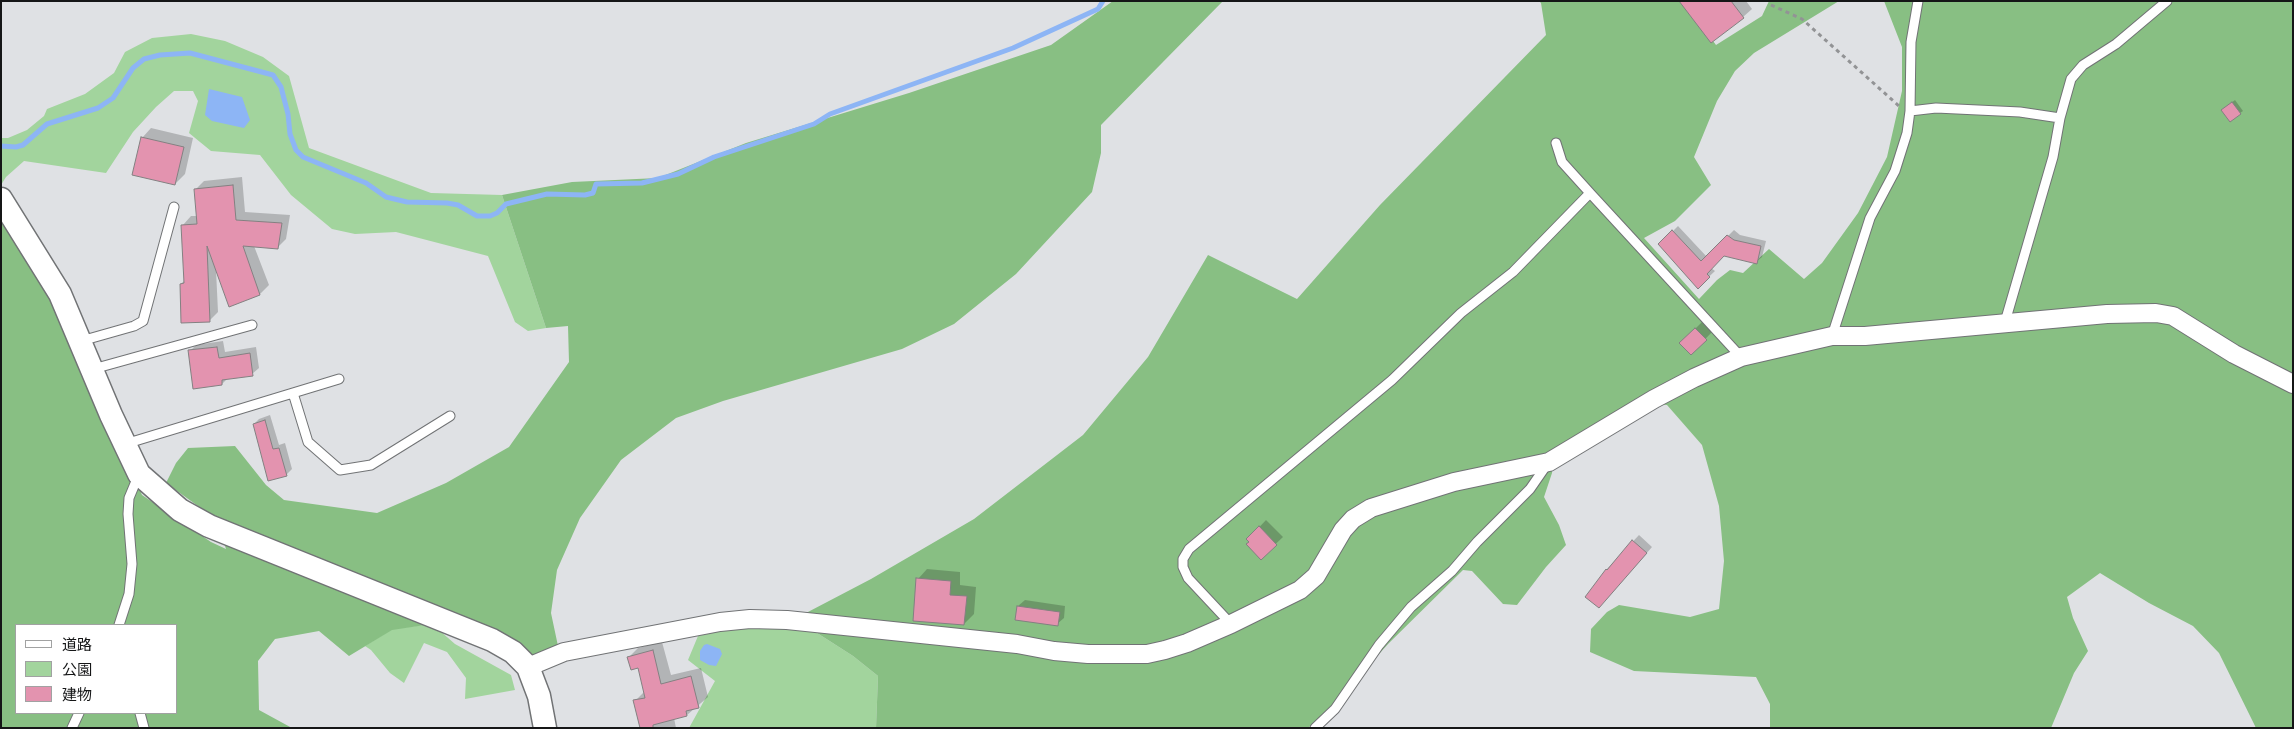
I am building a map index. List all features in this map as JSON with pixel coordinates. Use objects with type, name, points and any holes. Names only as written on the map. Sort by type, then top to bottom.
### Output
[{"type":"street","points":[[1,199],[60,294],[139,474],[180,510],[209,526],[492,640],[513,652],[528,667],[539,696],[545,728]]},
{"type":"street","points":[[528,667],[564,652],[720,622],[750,619],[787,620],[1018,644],[1054,651],[1088,654],[1147,654],[1165,650],[1187,643],[1231,624],[1306,585],[1316,576],[1343,530],[1353,519],[1371,508],[1454,482],[1549,462],[1654,399],[1694,378],[1741,357],[1832,336],[1883,334],[2005,322],[2117,314],[2156,313],[2172,316],[2242,359],[2293,384]]},
{"type":"lane","points":[[1832,336],[1870,218],[1895,171],[1907,133],[1910,113],[1911,42],[1918,1]]},
{"type":"lane","points":[[2005,322],[2053,157],[2060,118],[2071,79],[2083,65],[2116,44],[2168,1]]},
{"type":"lane","points":[[1910,113],[1936,108],[2020,112],[2060,118]]},
{"type":"lane","points":[[1556,143],[1562,162],[1741,357]]},
{"type":"lane","points":[[1231,624],[1188,578],[1183,559],[1189,548],[1392,380],[1461,313],[1512,272],[1590,193]]},
{"type":"lane","points":[[80,341],[134,326],[142,321],[174,207]]},
{"type":"lane","points":[[92,369],[252,325]]},
{"type":"lane","points":[[125,444],[339,379]]},
{"type":"lane","points":[[293,393],[308,442],[340,470],[371,465],[450,416]]},
{"type":"lane","points":[[1315,728],[1335,709],[1379,645],[1411,607],[1452,571],[1477,542],[1530,489],[1549,462]]},
{"type":"lane","points":[[119,624],[129,594],[132,564],[128,514],[129,498],[139,474]]},
{"type":"lane","points":[[72,728],[79,714]]},
{"type":"lane","points":[[140,714],[144,728]]},
{"type":"path","points":[[1771,5],[1802,19],[1910,113]]},
{"type":"green space","points":[[1113,1],[1223,1],[1101,125],[1101,153],[1092,192],[1016,274],[954,324],[902,349],[723,401],[676,418],[621,460],[580,518],[557,570],[551,613],[558,646],[528,658],[432,624],[392,630],[349,656],[319,631],[275,639],[258,661],[259,710],[292,728],[1,728],[1,208],[57,297],[142,495],[211,542],[226,549],[216,519],[166,483],[176,463],[188,448],[235,446],[266,485],[284,500],[377,513],[446,483],[509,447],[569,362],[568,326],[546,328],[502,195],[572,182],[658,178],[746,143],[909,93],[1051,45]]},
{"type":"green space","points":[[1539,1],[1684,1],[1716,45],[1762,16],[1769,1],[1839,1],[1754,53],[1735,71],[1717,101],[1694,157],[1711,185],[1675,221],[1644,238],[1699,299],[1717,280],[1730,270],[1743,273],[1769,249],[1804,279],[1822,263],[1858,213],[1887,157],[1902,91],[1902,47],[1884,1],[2293,1],[2293,728],[2256,728],[2219,653],[2193,626],[2149,603],[2100,573],[2067,597],[2073,618],[2088,651],[2074,673],[2051,728],[1770,728],[1770,704],[1756,677],[1634,671],[1590,652],[1591,629],[1607,612],[1619,605],[1690,617],[1719,609],[1724,561],[1719,506],[1702,445],[1667,405],[1639,402],[1554,453],[1552,473],[1544,497],[1559,525],[1566,545],[1546,567],[1517,605],[1503,604],[1472,571],[1463,570],[1389,643],[1329,709],[1308,728],[876,728],[878,676],[853,656],[814,631],[785,624],[871,579],[974,519],[1083,435],[1148,357],[1208,255],[1297,299],[1380,205],[1546,35],[1541,3]]},
{"type":"green space","points":[[191,34],[225,41],[263,57],[289,76],[309,148],[431,193],[502,195],[546,328],[528,331],[515,322],[488,256],[396,232],[355,234],[332,229],[291,195],[260,155],[211,151],[189,133],[198,101],[193,91],[174,91],[156,107],[133,132],[106,173],[24,161],[6,177],[1,185],[1,138],[8,138],[27,130],[44,116],[47,109],[85,94],[114,73],[125,52],[152,38]]},
{"type":"green space","points":[[432,624],[455,644],[511,675],[515,690],[465,699],[466,678],[447,652],[424,643],[404,683],[390,673],[371,650],[365,646],[392,629]]},
{"type":"green space","points":[[766,625],[814,631],[853,656],[878,676],[876,728],[689,728],[715,681],[688,660],[698,636],[734,628]]},
{"type":"water","points":[[209,89],[242,97],[250,120],[244,128],[212,121],[205,115]]},
{"type":"water","points":[[707,644],[720,649],[722,654],[716,666],[709,665],[700,660],[700,651]]},
{"type":"building","points":[[1679,1],[1731,1],[1744,18],[1711,43]]},
{"type":"building","points":[[2232,102],[2241,114],[2230,122],[2221,110]]},
{"type":"building","points":[[141,137],[184,147],[175,185],[132,175]]},
{"type":"building","points":[[233,185],[236,220],[282,223],[278,249],[243,246],[260,295],[229,307],[207,246],[210,322],[181,323],[180,284],[184,283],[181,225],[197,224],[194,189]]},
{"type":"building","points":[[1672,230],[1701,261],[1727,235],[1734,240],[1761,246],[1757,264],[1724,256],[1707,274],[1710,277],[1698,289],[1658,244]]},
{"type":"building","points":[[1695,328],[1707,340],[1691,355],[1679,343]]},
{"type":"building","points":[[217,347],[219,358],[250,353],[253,376],[222,380],[222,385],[193,389],[188,350]]},
{"type":"building","points":[[265,420],[273,449],[279,448],[287,476],[268,481],[253,424]]},
{"type":"building","points":[[1259,526],[1277,545],[1261,560],[1246,544],[1249,542],[1246,539]]},
{"type":"building","points":[[1632,540],[1647,553],[1599,608],[1585,597],[1606,569]]},
{"type":"building","points":[[916,578],[951,581],[950,595],[967,596],[964,625],[913,621]]},
{"type":"building","points":[[1017,606],[1060,612],[1058,626],[1015,620]]},
{"type":"building","points":[[653,650],[661,684],[691,676],[699,708],[686,711],[687,716],[653,725],[653,728],[640,728],[633,700],[645,698],[638,668],[631,670],[627,657]]},
{"type":"waterway","points":[[1,146],[16,147],[23,145],[47,124],[98,108],[113,98],[133,68],[144,59],[160,55],[190,53],[273,75],[281,87],[288,114],[290,134],[296,150],[303,157],[366,183],[386,197],[407,202],[458,205],[477,216],[490,216],[497,213],[506,204],[547,194],[585,195],[593,193],[596,184],[642,183],[678,174],[714,157],[814,124],[830,114],[1013,48],[1098,9],[1103,1]]}]
